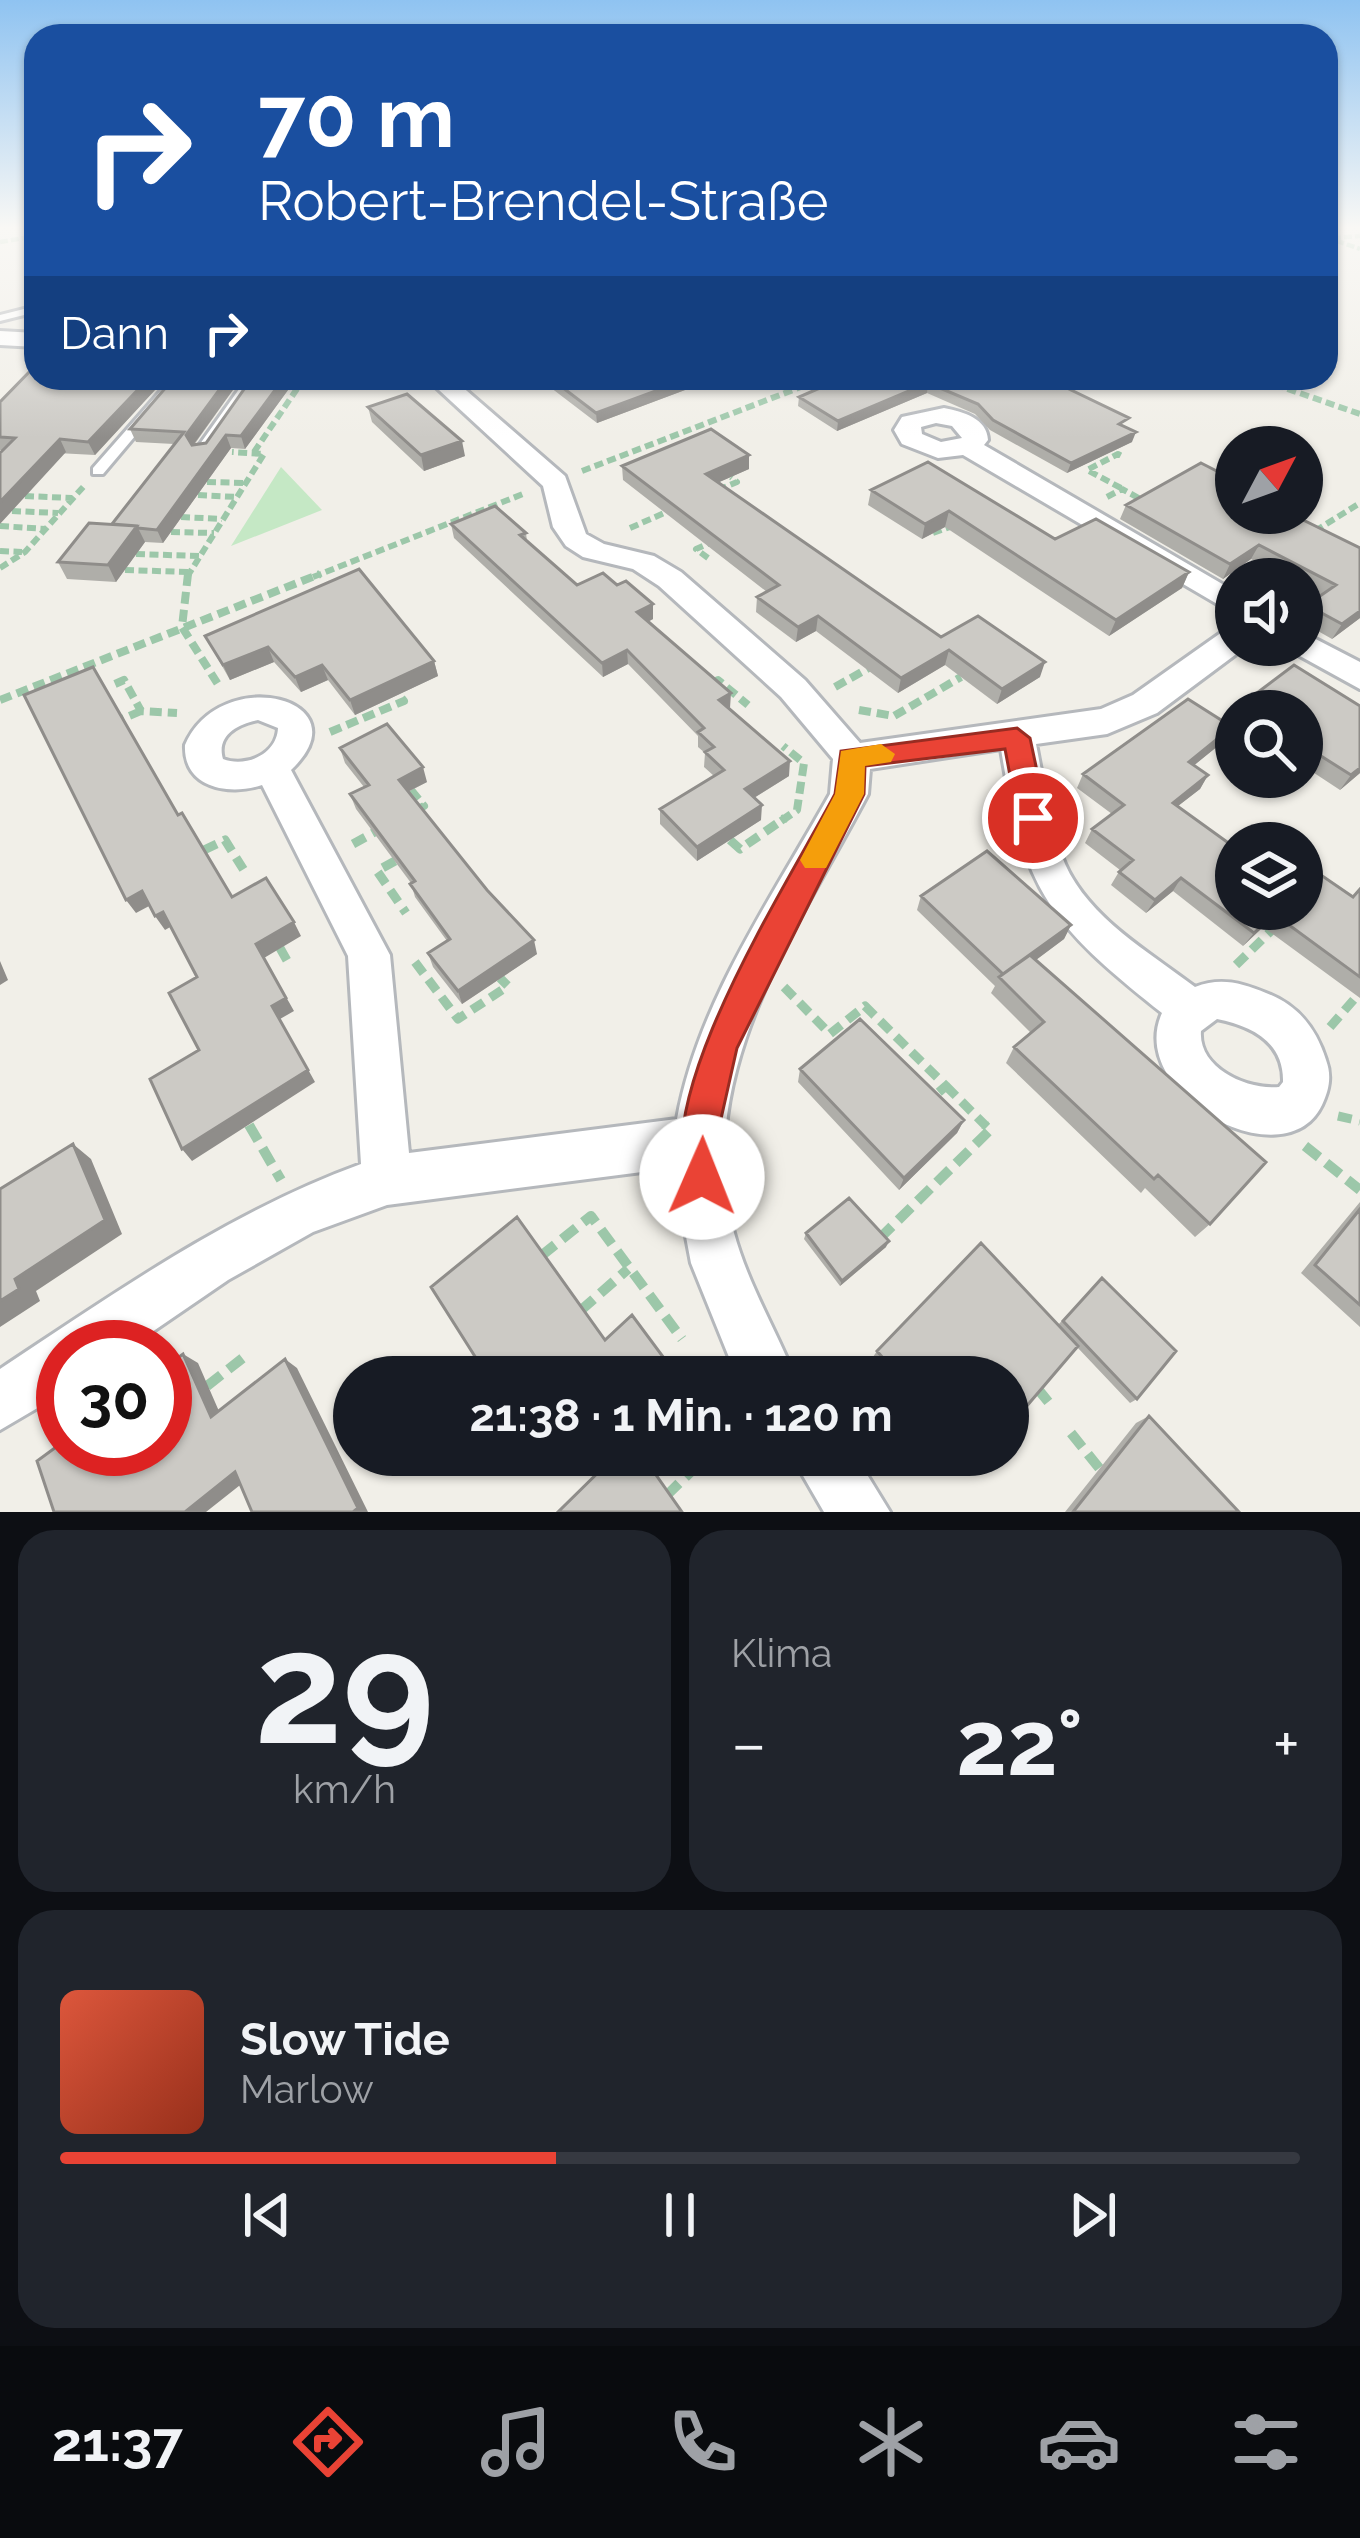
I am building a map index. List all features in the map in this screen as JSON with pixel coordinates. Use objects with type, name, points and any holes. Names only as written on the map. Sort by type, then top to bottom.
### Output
[{"type":"street","points":[[452,390],[555,482],[565,497],[566,526],[587,547],[659,571],[825,705],[825,718],[851,758],[850,794],[720,1046],[698,1141],[706,1214],[737,1323],[755,1356]]},
{"type":"street","points":[[968,447],[1215,593]]},
{"type":"street","points":[[851,758],[1017,738],[1107,721],[1145,704],[1215,653]]},
{"type":"street","points":[[1323,656],[1360,677]]},
{"type":"street","points":[[285,754],[227,777],[211,771],[202,761],[200,748],[206,734],[235,713],[273,709],[288,715],[297,726],[285,754],[322,861],[369,955],[387,1180]]},
{"type":"street","points":[[1017,738],[1033,818],[1055,884],[1102,937],[1190,1009]]},
{"type":"street","points":[[1217,999],[1251,1006],[1283,1026],[1294,1041],[1304,1056],[1308,1087],[1296,1106],[1266,1115],[1223,1102],[1190,1071],[1179,1047],[1180,1025],[1190,1009],[1217,999]]},
{"type":"street","points":[[123,1320],[299,1211],[387,1180],[698,1141]]},
{"type":"street","points":[[0,1402],[36,1378]]},
{"type":"street","points":[[835,1476],[860,1512]]},
{"type":"lane","points":[[98,471],[168,390]]},
{"type":"lane","points":[[202,451],[245,390]]},
{"type":"path","points":[[235,713],[182,627],[188,572],[264,454],[253,453],[296,390]]},
{"type":"path","points":[[0,700],[793,390]]},
{"type":"path","points":[[1291,390],[1360,414]]},
{"type":"path","points":[[1124,457],[1118,454],[1087,470],[1159,509]]},
{"type":"path","points":[[0,568],[25,552],[98,471]]},
{"type":"path","points":[[707,495],[737,482],[731,477]]},
{"type":"path","points":[[207,482],[246,483]]},
{"type":"path","points":[[1079,513],[1122,488]]},
{"type":"path","points":[[197,495],[237,497]]},
{"type":"path","points":[[26,496],[73,499]]},
{"type":"path","points":[[1304,538],[1360,503]]},
{"type":"path","points":[[587,547],[671,510]]},
{"type":"path","points":[[12,511],[60,513]]},
{"type":"path","points":[[182,518],[223,519]]},
{"type":"path","points":[[933,533],[968,518]]},
{"type":"path","points":[[0,526],[46,529]]},
{"type":"path","points":[[171,532],[214,533]]},
{"type":"path","points":[[707,558],[697,549],[713,542]]},
{"type":"path","points":[[0,551],[25,552]]},
{"type":"path","points":[[136,554],[199,556]]},
{"type":"path","points":[[125,570],[188,572]]},
{"type":"path","points":[[825,705],[878,663]]},
{"type":"path","points":[[825,705],[894,716],[961,676]]},
{"type":"path","points":[[115,684],[124,680],[141,711]]},
{"type":"path","points":[[706,687],[718,680],[748,705]]},
{"type":"path","points":[[285,754],[404,701],[399,694]]},
{"type":"path","points":[[112,724],[141,711],[177,713]]},
{"type":"path","points":[[730,840],[740,849],[797,810],[804,763],[783,746]]},
{"type":"path","points":[[322,861],[424,806],[411,790]]},
{"type":"path","points":[[204,850],[225,840],[244,872]]},
{"type":"path","points":[[394,861],[377,871],[406,913]]},
{"type":"path","points":[[280,948],[289,964]]},
{"type":"path","points":[[415,962],[458,1019],[508,986],[500,978]]},
{"type":"path","points":[[760,963],[830,1034],[865,1006],[990,1130],[879,1239]]},
{"type":"path","points":[[895,1053],[904,1044]]},
{"type":"path","points":[[927,1103],[946,1086]]},
{"type":"path","points":[[1266,1115],[1360,1190]]},
{"type":"path","points":[[249,1124],[299,1211]]},
{"type":"path","points":[[542,1256],[591,1216],[682,1339]]},
{"type":"path","points":[[580,1311],[629,1268]]},
{"type":"path","points":[[208,1386],[248,1354]]},
{"type":"path","points":[[1037,1388],[1051,1404]]},
{"type":"path","points":[[1071,1433],[1100,1469]]},
{"type":"path","points":[[666,1496],[686,1476]]},
{"type":"green space","points":[[281,467],[322,510],[231,546]]},
{"type":"building","points":[[24,377],[24,390],[138,390],[88,442],[60,439],[0,502],[0,453],[15,438],[0,437],[0,402]]},
{"type":"building","points":[[164,390],[219,390],[186,435],[192,445],[206,443],[244,390],[275,390],[241,436],[226,435],[157,530],[112,524],[184,432],[130,429]]},
{"type":"building","points":[[566,390],[658,390],[596,413]]},
{"type":"building","points":[[815,390],[911,390],[838,421],[799,397]]},
{"type":"building","points":[[945,390],[1071,390],[1129,418],[1119,424],[1136,432],[1071,463],[993,420],[978,404]]},
{"type":"building","points":[[407,394],[462,441],[421,455],[368,407]]},
{"type":"building","points":[[711,429],[749,455],[706,474],[941,637],[978,616],[1045,662],[1002,689],[949,650],[901,678],[818,616],[798,627],[757,597],[779,585],[622,466]]},
{"type":"building","points":[[928,462],[1055,539],[1096,519],[1189,572],[1116,620],[949,511],[925,524],[871,490]]},
{"type":"building","points":[[1201,463],[1215,470],[1215,534],[1323,534],[1323,530],[1360,548],[1360,611],[1342,624],[1323,614],[1323,594],[1336,585],[1323,578],[1323,558],[1284,558],[1259,545],[1239,558],[1219,558],[1126,505]]},
{"type":"building","points":[[495,506],[577,585],[603,573],[617,585],[626,581],[653,604],[637,612],[731,693],[719,700],[790,761],[745,789],[762,805],[697,847],[660,809],[724,770],[705,752],[714,747],[698,732],[704,728],[627,650],[602,663],[451,524]]},
{"type":"building","points":[[89,523],[137,526],[108,565],[58,562]]},
{"type":"building","points":[[359,569],[434,661],[350,700],[322,665],[295,677],[268,647],[223,665],[205,636]]},
{"type":"building","points":[[1296,666],[1360,706],[1360,768],[1351,775],[1323,757],[1323,690],[1261,690]]},
{"type":"building","points":[[93,667],[178,815],[182,813],[232,897],[266,878],[294,922],[256,944],[286,998],[272,1006],[308,1070],[182,1149],[150,1079],[199,1050],[169,993],[197,977],[163,912],[155,916],[142,891],[126,900],[24,695]]},
{"type":"building","points":[[1188,699],[1215,716],[1215,741],[1189,762],[1208,775],[1173,803],[1215,833],[1215,904],[1181,878],[1155,900],[1119,872],[1133,860],[1092,829],[1124,805],[1083,774]]},
{"type":"building","points":[[387,724],[423,767],[399,780],[487,890],[534,940],[458,991],[428,953],[450,939],[410,884],[415,881],[350,794],[369,785],[340,748]]},
{"type":"building","points":[[987,851],[1071,925],[1003,974],[921,896]]},
{"type":"building","points":[[1323,876],[1353,897],[1360,889],[1360,977],[1296,930],[1323,930]]},
{"type":"building","points":[[1030,955],[1266,1162],[1210,1224],[1158,1175],[1154,1179],[1014,1047],[1044,1022],[999,977]]},
{"type":"building","points":[[860,1019],[964,1120],[904,1178],[800,1069]]},
{"type":"building","points":[[73,1144],[105,1220],[15,1279],[19,1289],[0,1301],[0,1189]]},
{"type":"building","points":[[849,1198],[889,1241],[842,1281],[806,1233]]},
{"type":"building","points":[[1360,1209],[1360,1305],[1315,1265]]},
{"type":"building","points":[[517,1217],[605,1340],[632,1315],[662,1356],[475,1356],[431,1287]]},
{"type":"building","points":[[981,1243],[1078,1346],[1029,1403],[1029,1356],[881,1356],[877,1351]]},
{"type":"building","points":[[1102,1278],[1176,1351],[1137,1399],[1063,1321]]},
{"type":"building","points":[[285,1359],[333,1457],[333,1476],[342,1476],[358,1508],[353,1512],[252,1512],[235,1472],[185,1512],[54,1512],[42,1476],[192,1476],[192,1374],[211,1417]]},
{"type":"building","points":[[1149,1416],[1239,1512],[1073,1512]]},
{"type":"building","points":[[595,1476],[657,1476],[682,1512],[558,1512]]},
{"type":"slow traffic","points":[[815,860],[850,794],[851,758],[881,754]]},
{"type":"route","points":[[702,1177],[698,1141],[720,1046],[850,794],[851,758],[1017,738],[1033,818]]}]
